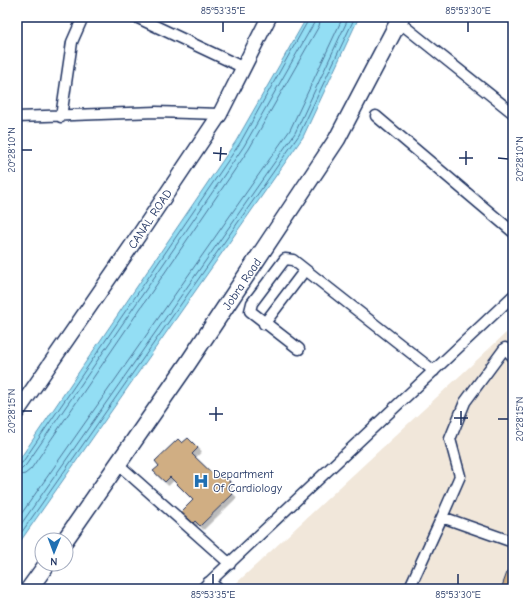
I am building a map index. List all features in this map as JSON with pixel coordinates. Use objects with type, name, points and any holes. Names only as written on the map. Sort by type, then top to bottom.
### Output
[{"type":"main road","name":"CANAL ROAD","points":[[17,412],[220,114],[242,67],[269,17]]},
{"type":"main road","name":"Jobra Road","points":[[71,532],[119,465],[337,139],[400,20]]},
{"type":"main road","points":[[29,589],[41,572]]},
{"type":"street","points":[[61,117],[72,42],[83,17]]},
{"type":"street","points":[[136,17],[242,67]]},
{"type":"street","points":[[400,20],[513,113]]},
{"type":"street","points":[[17,117],[61,117],[156,112],[220,114]]},
{"type":"street","points":[[376,116],[513,232]]},
{"type":"street","points":[[299,349],[250,312],[252,303],[285,259],[293,260],[434,371]]},
{"type":"street","points":[[264,324],[305,270]]},
{"type":"street","points":[[209,587],[230,564],[513,296]]},
{"type":"street","points":[[409,589],[460,476],[450,439],[465,402],[505,348],[513,358]]},
{"type":"street","points":[[119,465],[230,564]]},
{"type":"street","points":[[442,517],[513,542]]},
{"type":"shaded area","points":[[506,333],[513,343],[513,589],[230,589]]},
{"type":"water","points":[[307,17],[359,17],[303,137],[17,546],[17,463],[236,141]]},
{"type":"building","points":[[188,438],[198,448],[192,454],[217,478],[222,473],[230,482],[226,487],[233,494],[200,526],[195,521],[193,523],[181,512],[193,500],[170,477],[165,482],[153,471],[159,466],[155,461],[178,439],[182,443]]},
{"type":"building","points":[[512,559],[513,589],[501,589]]},
{"type":"place","name":"Department Of Cardiology","points":[[201,481]]}]
